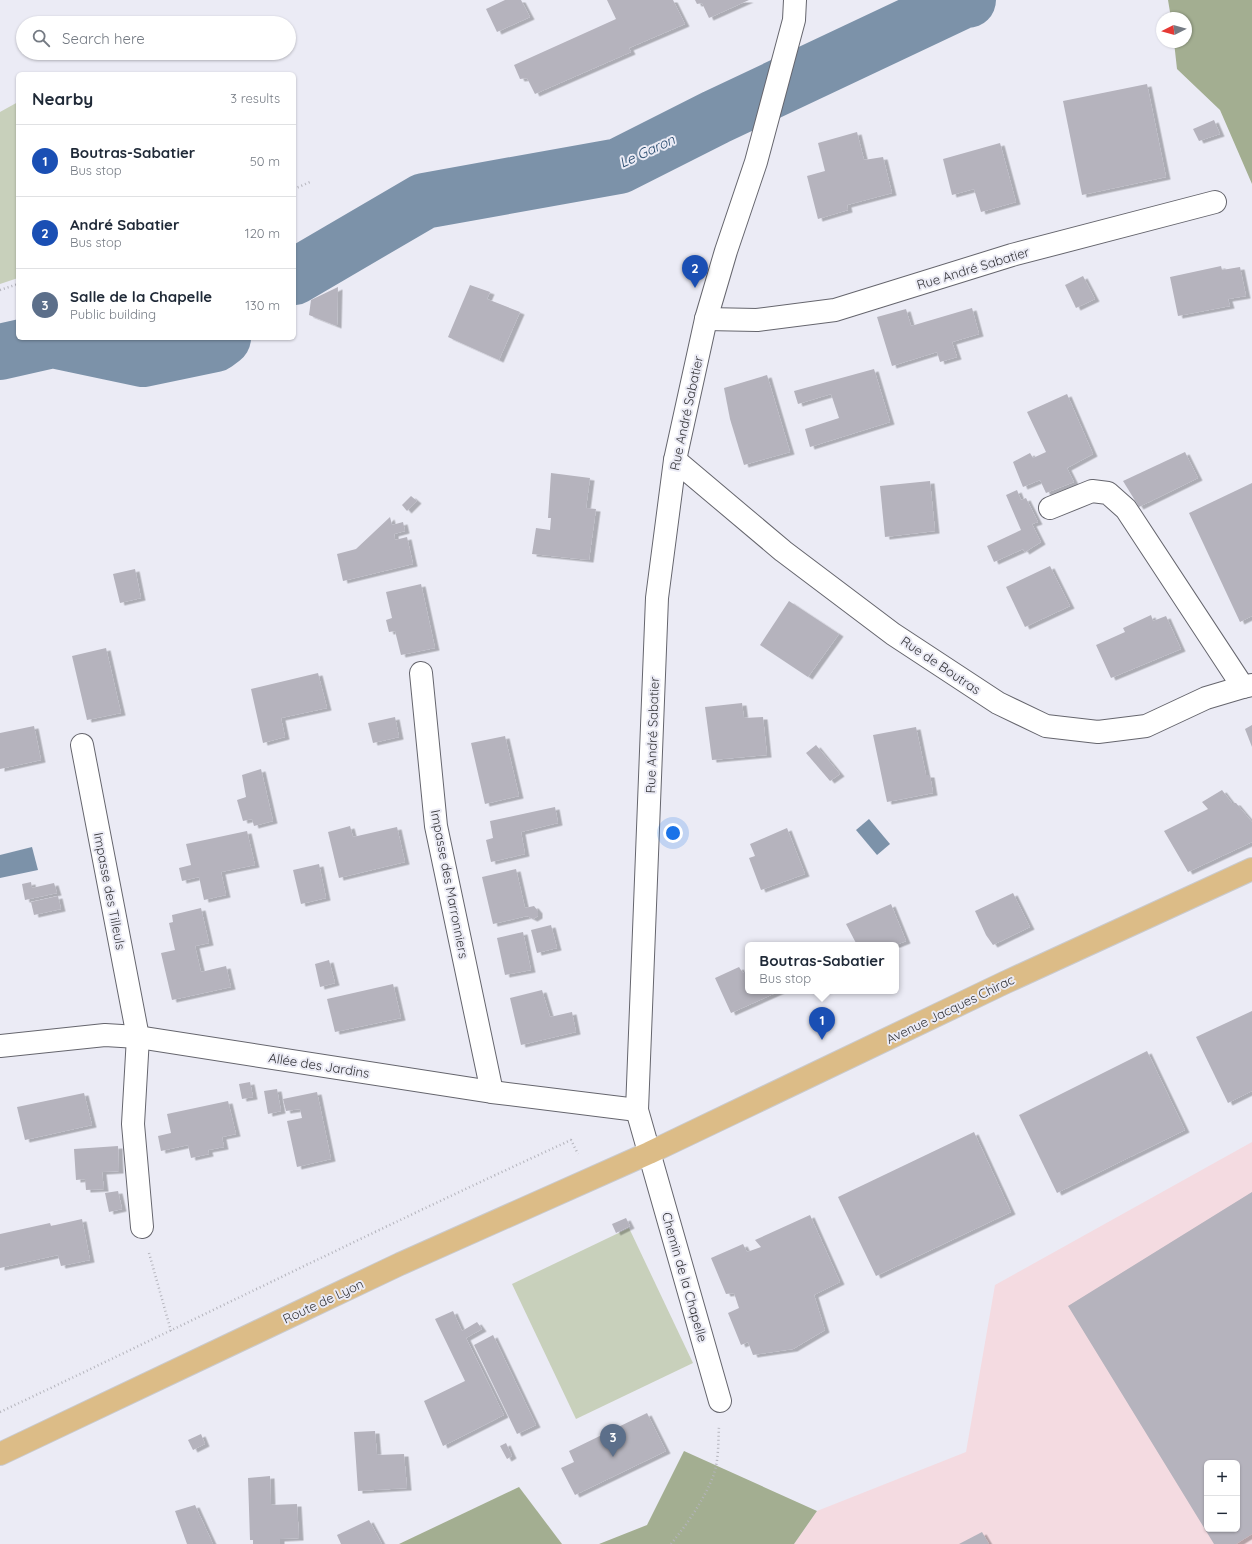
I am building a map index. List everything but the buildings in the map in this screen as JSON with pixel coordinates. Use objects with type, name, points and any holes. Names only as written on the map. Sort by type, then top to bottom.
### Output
[{"type":"main road","name":"Avenue Jacques Chirac","points":[[649,1153],[1004,983],[1252,869]]},
{"type":"main road","name":"Route de Lyon","points":[[0,1454],[400,1264],[649,1153]]},
{"type":"street","name":"Rue André Sabatier","points":[[649,1153],[637,1110],[657,598],[675,460],[706,319],[726,251],[756,162],[794,10]]},
{"type":"street","name":"Rue André Sabatier","points":[[706,319],[757,320],[835,310],[1012,255],[1215,202]]},
{"type":"street","name":"Rue de Boutras","points":[[675,460],[782,551],[893,634],[998,703],[1046,726],[1098,732],[1146,726],[1206,698],[1247,686]]},
{"type":"street","points":[[1050,508],[1092,491],[1108,494],[1126,509],[1247,686]]},
{"type":"street","name":"Impasse des Marronniers","points":[[421,673],[436,826],[492,1092]]},
{"type":"street","name":"Impasse des Tilleuls","points":[[82,745],[138,1037],[133,1124],[142,1227]]},
{"type":"street","name":"Allée des Jardins","points":[[0,1046],[105,1035],[138,1037],[492,1092],[637,1110]]},
{"type":"street","name":"Chemin de la Chapelle","points":[[649,1153],[720,1401]]},
{"type":"path","points":[[296,188],[310,182]]},
{"type":"path","points":[[0,290],[16,285]]},
{"type":"path","points":[[0,1412],[443,1199],[571,1140],[591,1179]]},
{"type":"path","points":[[142,1227],[171,1331]]},
{"type":"path","points":[[671,1544],[692,1517],[713,1478],[718,1452]]},
{"type":"shaded area","points":[[1252,1142],[1252,1544],[794,1544],[817,1511],[966,1452],[995,1285]]},
{"type":"green space","points":[[1168,0],[1252,0],[1252,184],[1220,110],[1177,69],[1175,48],[1192,48],[1192,12],[1170,12]]},
{"type":"green space","points":[[16,103],[16,279],[0,284],[0,112]]},
{"type":"green space","points":[[629,1228],[693,1363],[576,1419],[512,1284]]},
{"type":"green space","points":[[684,1451],[817,1511],[794,1544],[599,1544],[647,1525]]},
{"type":"green space","points":[[519,1487],[562,1544],[399,1544]]},
{"type":"water","points":[[869,819],[890,844],[877,855],[856,830]]},
{"type":"water","points":[[32,847],[38,870],[0,878],[0,855]]},
{"type":"waterway","name":"Le Garon","points":[[296,276],[424,201],[619,166],[716,117],[964,0],[968,0]]},
{"type":"waterway","name":"Le Garon","points":[[0,352],[53,340]]},
{"type":"waterway","name":"Le Garon","points":[[53,340],[143,359],[215,344],[220,340]]},
{"type":"place","name":"André Sabatier","points":[[695,288]]},
{"type":"place","name":"Boutras-Sabatier","points":[[822,1040]]},
{"type":"place","name":"Salle de la Chapelle","points":[[613,1457]]}]
